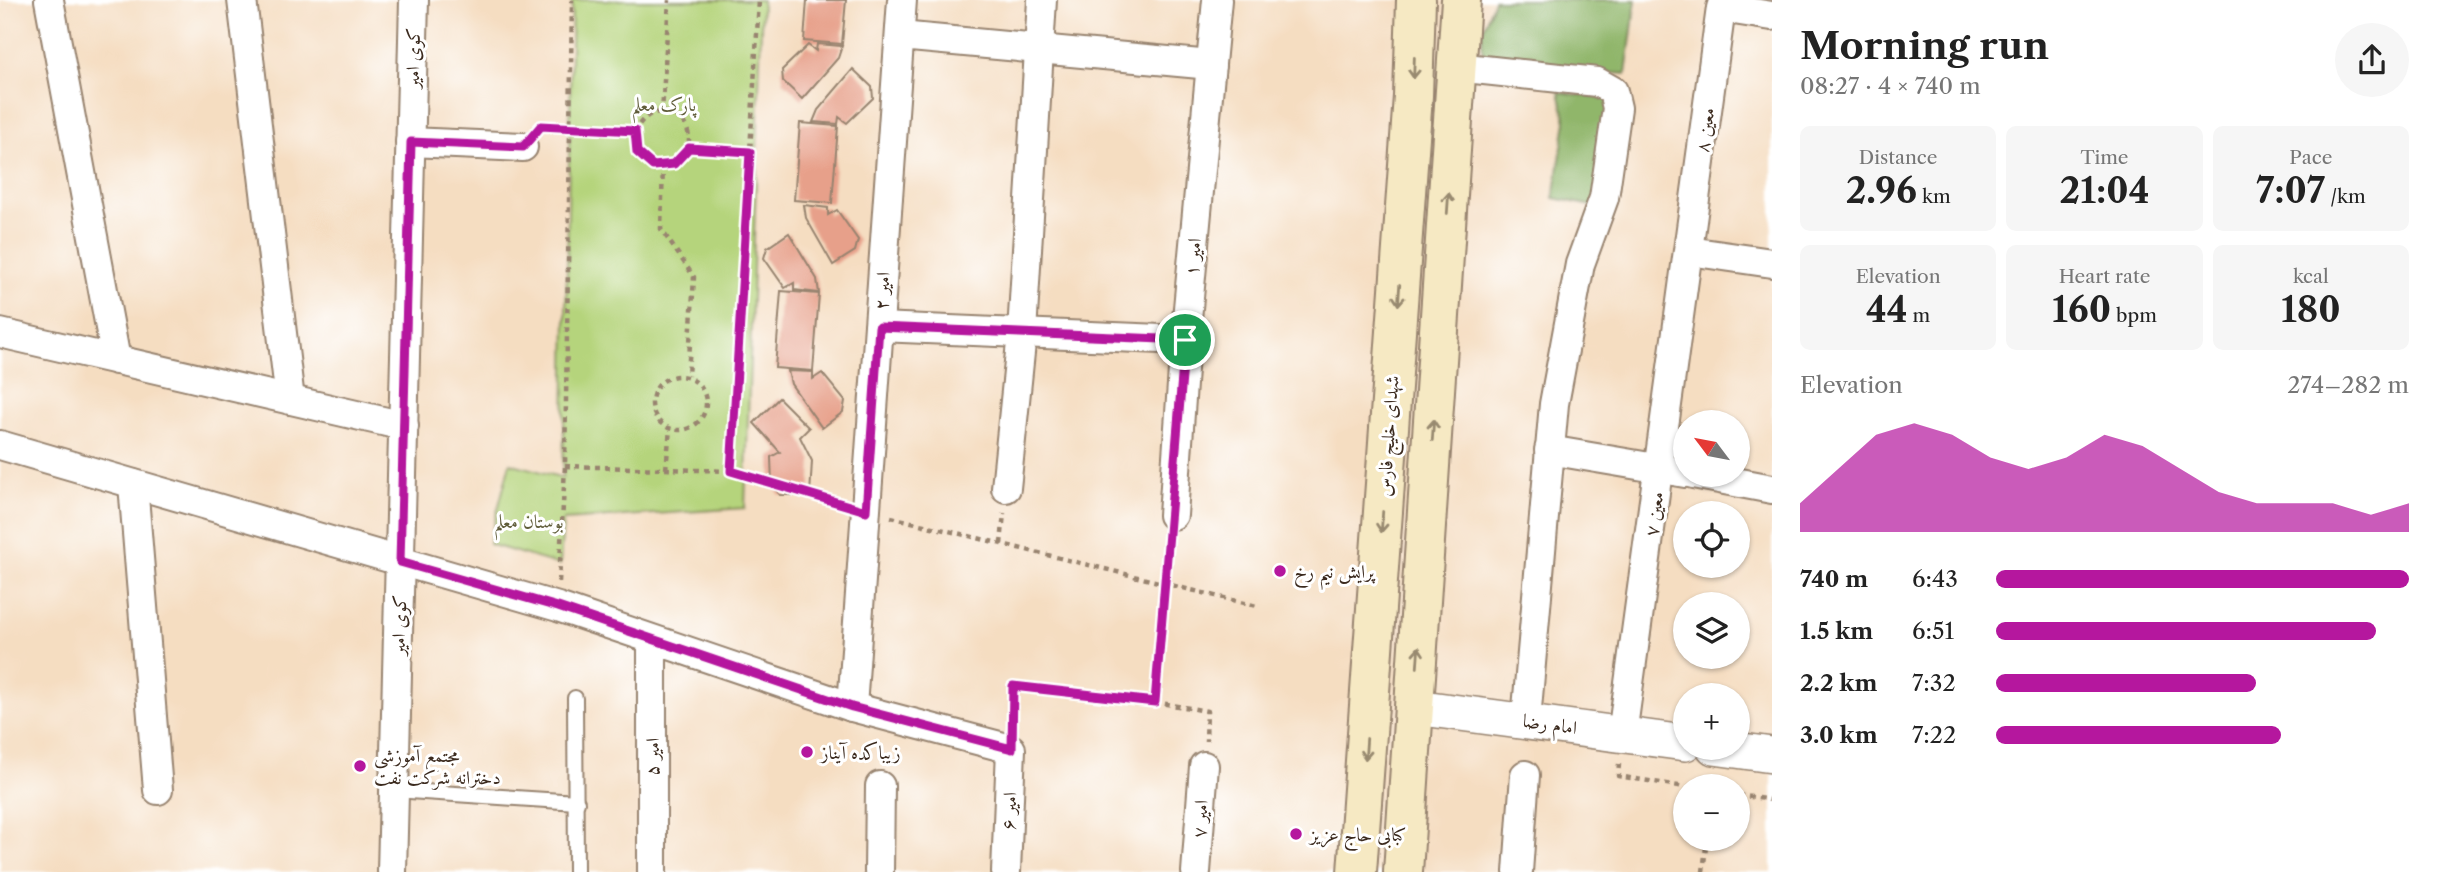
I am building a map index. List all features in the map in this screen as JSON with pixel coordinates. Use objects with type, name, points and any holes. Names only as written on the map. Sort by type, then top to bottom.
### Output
[{"type":"main road","name":"شهدای خلیج فارس","points":[[1357,872],[1413,96],[1416,0]]},
{"type":"main road","points":[[1403,872],[1461,0]]},
{"type":"street","points":[[49,0],[116,360]]},
{"type":"street","points":[[242,0],[290,400]]},
{"type":"street","name":"کوی امیر","points":[[392,872],[414,0]]},
{"type":"street","name":"امیر ۲","points":[[852,707],[902,0]]},
{"type":"street","points":[[1006,488],[1022,333],[1042,0]]},
{"type":"street","name":"امیر ۱","points":[[1173,515],[1185,340],[1217,0]]},
{"type":"street","name":"معین ۸","points":[[1689,251],[1721,8],[1772,16]]},
{"type":"street","points":[[900,36],[1211,65]]},
{"type":"street","points":[[1456,68],[1597,82],[1614,91],[1616,108],[1604,198],[1580,264],[1562,352],[1549,450],[1526,720]]},
{"type":"street","points":[[411,142],[523,147]]},
{"type":"street","points":[[1689,251],[1772,263]]},
{"type":"street","name":"معین ۷","points":[[1677,410],[1689,251]]},
{"type":"street","points":[[879,327],[1185,340]]},
{"type":"street","points":[[0,333],[404,426]]},
{"type":"street","points":[[0,445],[558,607],[852,707],[1012,749]]},
{"type":"street","points":[[1549,450],[1673,470]]},
{"type":"street","name":"معین ۷","points":[[1622,735],[1673,470]]},
{"type":"street","points":[[133,484],[159,790]]},
{"type":"street","points":[[1750,485],[1772,489]]},
{"type":"street","name":"امیر ۵","points":[[652,641],[652,872]]},
{"type":"street","name":"امام رضا","points":[[1415,707],[1673,741]]},
{"type":"street","name":"امیر ۶","points":[[1006,872],[1012,749]]},
{"type":"street","points":[[1750,752],[1772,755]]},
{"type":"street","name":"امیر ۷","points":[[1196,872],[1204,766]]},
{"type":"street","points":[[1518,872],[1525,775]]},
{"type":"street","points":[[879,872],[880,786]]},
{"type":"lane","points":[[575,698],[576,872]]},
{"type":"lane","points":[[394,790],[577,802]]},
{"type":"path","points":[[558,607],[565,466],[572,0]]},
{"type":"path","points":[[662,113],[669,0]]},
{"type":"path","points":[[731,471],[759,0]]},
{"type":"path","points":[[662,113],[671,113],[687,126],[689,148],[674,164],[653,166],[637,152],[635,131],[649,114],[662,113]]},
{"type":"path","points":[[523,147],[541,126],[635,131]]},
{"type":"path","points":[[689,148],[750,152]]},
{"type":"path","points":[[663,166],[661,229],[694,277],[688,376]]},
{"type":"path","points":[[688,376],[704,390],[705,411],[691,428],[670,429],[654,415],[652,394],[666,377],[688,376]]},
{"type":"path","points":[[666,469],[670,429]]},
{"type":"path","points":[[565,466],[731,471],[866,511],[1257,606]]},
{"type":"path","points":[[1155,702],[1173,515]]},
{"type":"path","points":[[1012,749],[1013,686],[1155,702],[1207,711],[1204,766]]},
{"type":"path","points":[[1622,735],[1618,776],[1673,785]]},
{"type":"path","points":[[1750,797],[1772,800]]},
{"type":"path","points":[[1703,872],[1705,851]]},
{"type":"green space","name":"پارک معلم","points":[[572,0],[762,0],[745,508],[563,520],[560,565],[489,544],[510,463],[563,478]]},
{"type":"green space","points":[[1494,0],[1636,0],[1626,74],[1483,64],[1482,32]]},
{"type":"green space","points":[[1559,92],[1609,99],[1597,207],[1554,198],[1566,121]]},
{"type":"building","points":[[807,0],[846,0],[842,44],[804,41]]},
{"type":"building","points":[[817,44],[842,46],[838,58],[802,99],[783,81],[782,70],[808,45],[816,51]]},
{"type":"building","points":[[853,69],[872,87],[873,98],[847,123],[839,117],[838,124],[813,122],[818,110]]},
{"type":"building","points":[[800,123],[838,126],[832,203],[794,200]]},
{"type":"building","points":[[804,205],[828,208],[828,215],[837,210],[858,240],[855,251],[833,265],[806,218]]},
{"type":"building","points":[[789,233],[817,279],[819,293],[794,290],[794,283],[785,288],[764,258],[767,248]]},
{"type":"building","points":[[781,291],[819,294],[813,371],[775,368]]},
{"type":"building","points":[[788,371],[813,372],[813,379],[822,373],[845,401],[843,412],[822,428],[791,384]]},
{"type":"building","points":[[779,398],[809,428],[800,437],[812,461],[810,495],[780,495],[772,485],[771,457],[780,452],[754,423]]},
{"type":"place","name":"پرایش نیم رخ","points":[[1280,571]]},
{"type":"place","name":"زیباکده آیناز","points":[[807,752]]},
{"type":"place","name":"مجتمع آموزشی دخترانه شرکت نفت","points":[[360,766]]},
{"type":"place","name":"کبابی حاج عزیز","points":[[1296,834]]},
{"type":"route","points":[[541,126],[635,131],[637,152],[653,166],[674,164],[689,148],[750,152],[731,471],[866,511],[879,327],[1185,340],[1173,515],[1155,702],[1013,686],[1012,749],[852,707],[558,607],[400,562],[411,142],[523,147],[541,126]]},
{"type":"park label","name":"بوستان معلم","points":[[529,521]]}]
